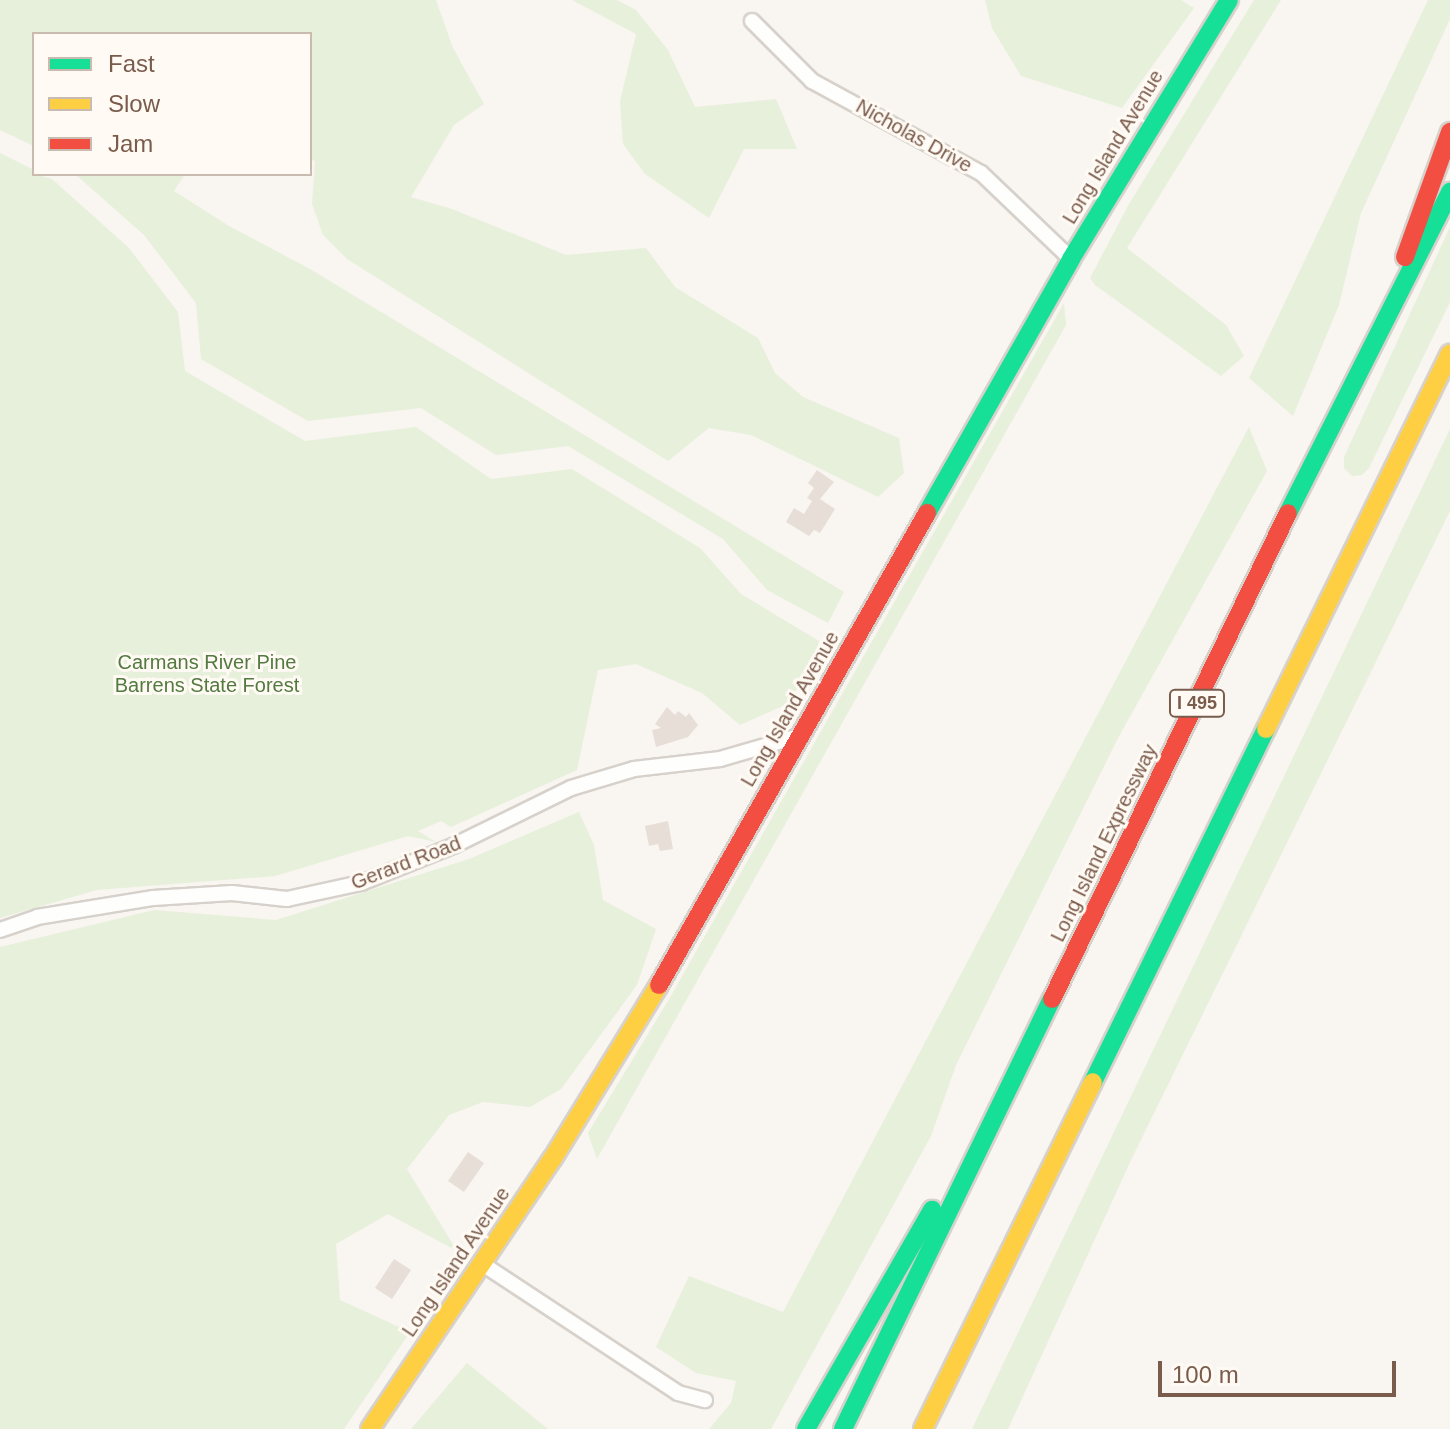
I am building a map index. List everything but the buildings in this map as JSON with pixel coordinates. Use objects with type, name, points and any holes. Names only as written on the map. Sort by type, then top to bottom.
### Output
[{"type":"main road","name":"Long Island Avenue","points":[[370,1429],[553,1158],[638,1022],[1071,259],[1229,0]]},
{"type":"main road","points":[[1385,325],[1414,224],[1450,132]]},
{"type":"main road","name":"Long Island Expressway","points":[[843,1429],[1311,466],[1450,192]]},
{"type":"main road","points":[[923,1429],[1450,354]]},
{"type":"main road","points":[[1378,501],[1450,376]]},
{"type":"main road","points":[[806,1429],[938,1198],[1012,1083]]},
{"type":"main road","points":[[937,1429],[968,1336]]},
{"type":"street","name":"Nicholas Drive","points":[[752,21],[812,81],[981,173],[1071,259]]},
{"type":"street","name":"Gerard Road","points":[[0,930],[37,917],[153,898],[232,893],[287,899],[361,883],[453,846],[571,788],[634,769],[720,759],[799,736]]},
{"type":"street","points":[[481,1263],[678,1393],[705,1400]]},
{"type":"green space","points":[[0,0],[436,0],[453,48],[484,104],[454,125],[411,197],[452,209],[566,255],[646,248],[675,287],[758,338],[775,373],[803,397],[899,438],[904,473],[878,497],[751,435],[709,428],[668,461],[347,259],[323,235],[312,204],[315,161],[312,160],[312,32],[32,32],[32,145],[0,130]]},
{"type":"green space","points":[[572,0],[617,0],[636,10],[668,50],[695,107],[776,99],[797,149],[744,149],[709,218],[645,174],[623,144],[620,101],[636,34]]},
{"type":"green space","points":[[985,0],[1181,0],[1194,8],[1122,108],[1021,76],[992,28]]},
{"type":"green space","points":[[1254,0],[1281,0],[1127,248],[1226,325],[1244,356],[1221,376],[1095,285],[1090,278],[1129,204]]},
{"type":"green space","points":[[1428,0],[1450,0],[1450,19],[1361,213],[1339,305],[1293,416],[1249,378]]},
{"type":"green space","name":"Carmans River Pine Barrens State Forest","points":[[0,153],[32,169],[32,176],[52,179],[128,247],[178,312],[185,371],[305,441],[416,427],[491,479],[572,469],[700,548],[741,594],[819,641],[812,668],[785,705],[740,725],[702,693],[636,664],[598,670],[577,770],[451,827],[441,821],[418,831],[436,842],[408,836],[275,876],[97,890],[0,918]]},
{"type":"green space","points":[[77,176],[184,176],[174,191],[229,226],[310,269],[844,592],[828,623],[767,590],[723,539],[568,446],[496,455],[421,408],[308,421],[201,359],[196,303],[144,235]]},
{"type":"green space","points":[[1450,227],[1450,302],[1369,468],[1362,475],[1352,476],[1344,468],[1344,457]]},
{"type":"green space","points":[[1064,303],[1066,325],[597,1159],[588,1133],[668,1001]]},
{"type":"green space","points":[[1249,427],[1267,471],[1118,738],[956,1065],[931,1136],[771,1429],[709,1429],[731,1403],[736,1381],[696,1373],[656,1347],[689,1276],[783,1312]]},
{"type":"green space","points":[[1450,429],[1450,511],[1132,1158],[1008,1429],[972,1429]]},
{"type":"green space","points":[[579,812],[594,845],[603,900],[656,929],[637,985],[561,1089],[530,1107],[483,1102],[449,1115],[407,1169],[457,1251],[388,1214],[336,1244],[340,1300],[410,1332],[344,1429],[0,1429],[0,947],[154,910],[276,920],[469,859]]},
{"type":"green space","points":[[467,1363],[548,1429],[411,1429]]},
{"type":"traffic: fast","points":[[927,513],[1071,259],[1229,0]]},
{"type":"traffic: fast","points":[[1288,513],[1450,192]]},
{"type":"traffic: fast","points":[[1093,1082],[1266,729]]},
{"type":"traffic: fast","points":[[843,1429],[1052,999]]},
{"type":"traffic: fast","points":[[806,1429],[932,1210]]},
{"type":"traffic: slow","points":[[1266,729],[1450,354]]},
{"type":"traffic: slow","points":[[370,1429],[553,1158],[659,985]]},
{"type":"traffic: slow","points":[[923,1429],[1093,1082]]},
{"type":"traffic: jam","points":[[1405,257],[1450,132]]},
{"type":"traffic: jam","points":[[659,985],[927,513]]},
{"type":"traffic: jam","points":[[1052,999],[1288,513]]}]
